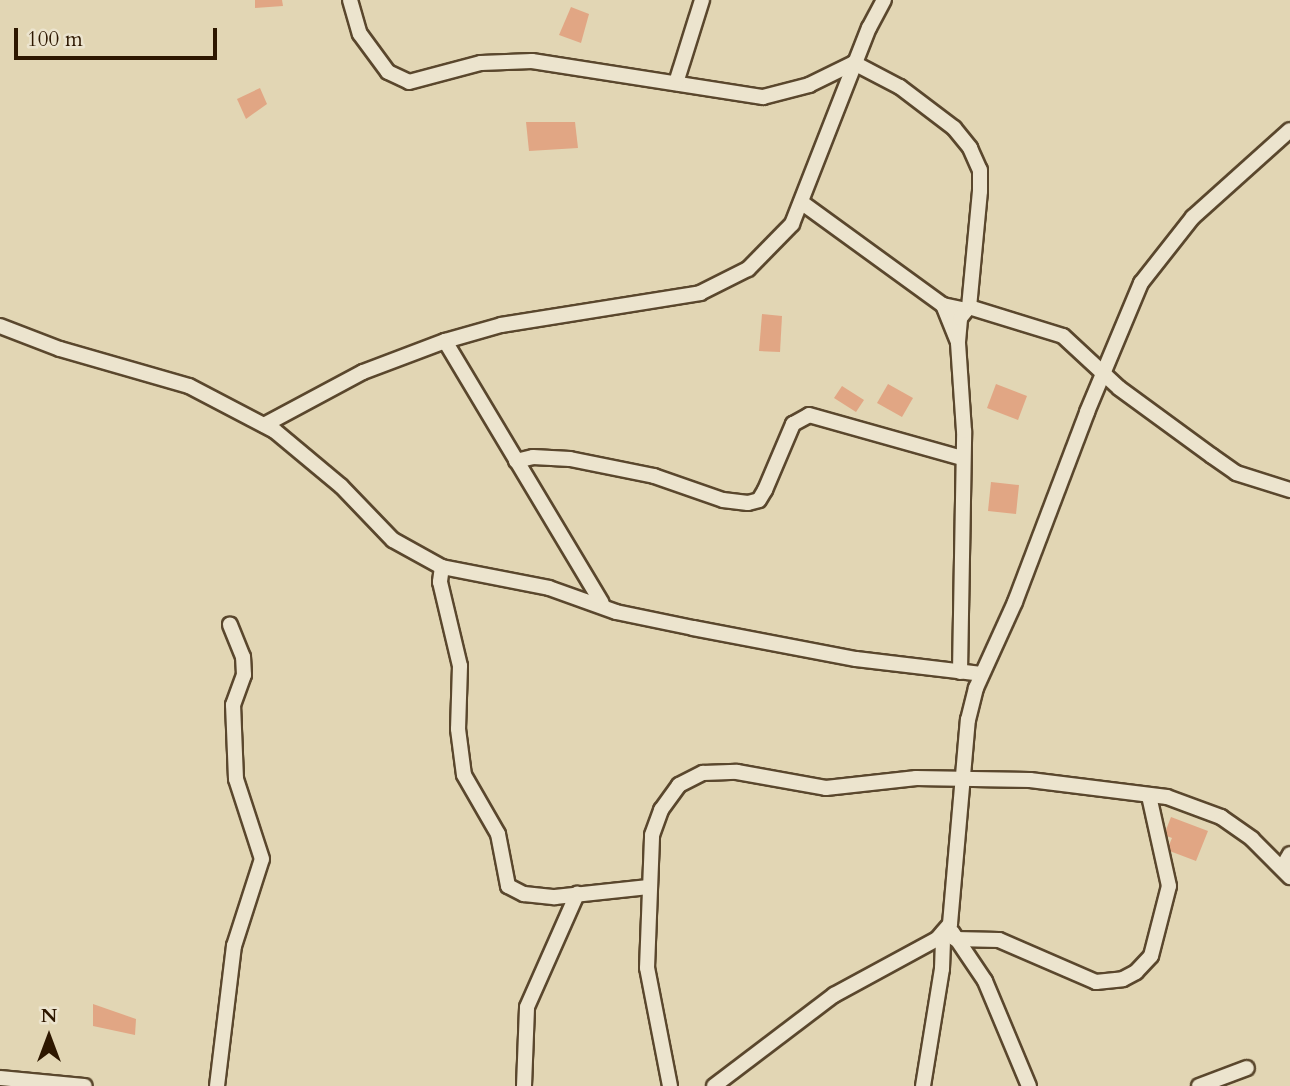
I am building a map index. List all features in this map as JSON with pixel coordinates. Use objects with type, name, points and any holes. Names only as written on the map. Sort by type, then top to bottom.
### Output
[{"type":"street","points":[[350,0],[360,34],[388,72],[409,82],[481,63],[532,61],[763,97],[809,85],[854,63]]},
{"type":"street","points":[[676,83],[702,0]]},
{"type":"street","points":[[264,425],[363,372],[444,341],[501,326],[700,293],[748,269],[792,224],[854,63],[884,0]]},
{"type":"street","points":[[854,63],[900,87],[954,128],[970,148],[981,170],[968,309],[960,318],[958,342],[962,458],[960,672]]},
{"type":"street","points":[[923,1086],[949,932],[968,720],[981,674],[1153,264],[1193,217],[1290,130]]},
{"type":"street","points":[[801,202],[943,305],[968,309],[1063,336],[1107,372],[1119,388],[1236,473],[1290,490]]},
{"type":"street","points":[[943,305],[958,342]]},
{"type":"street","points":[[0,326],[83,357],[189,386],[264,425],[341,486],[393,540],[442,567],[602,603],[616,612],[693,628],[856,659],[981,674]]},
{"type":"street","points":[[444,341],[602,603]]},
{"type":"street","points":[[516,461],[533,457],[570,459],[654,476],[723,500],[748,503],[759,500],[765,490],[793,424],[809,415],[962,458]]},
{"type":"street","points":[[442,567],[440,582],[460,666],[458,729],[464,775],[498,834],[508,886],[524,894],[577,894],[648,887]]},
{"type":"street","points":[[217,1086],[234,946],[262,859],[236,779],[233,705],[244,675],[243,657],[230,624]]},
{"type":"street","points":[[670,1086],[647,968],[652,835],[661,810],[680,785],[703,774],[737,772],[826,789],[916,778],[1044,781],[1167,797],[1221,817],[1286,873],[1290,854]]},
{"type":"street","points":[[714,1086],[834,995],[949,932],[999,940],[1096,982],[1123,979],[1136,972],[1151,956],[1169,886],[1149,796]]},
{"type":"street","points":[[524,1086],[527,1007],[577,894]]},
{"type":"street","points":[[949,932],[985,981],[1029,1086]]},
{"type":"street","points":[[1199,1086],[1247,1068]]},
{"type":"street","points":[[0,1078],[85,1086]]},
{"type":"building","points":[[255,0],[282,0],[283,6],[255,8]]},
{"type":"building","points":[[571,7],[589,14],[581,43],[559,35]]},
{"type":"building","points":[[260,88],[267,104],[246,119],[237,99]]},
{"type":"building","points":[[526,122],[575,122],[578,148],[529,151]]},
{"type":"building","points":[[762,314],[782,316],[780,352],[759,351]]},
{"type":"building","points":[[888,384],[913,398],[902,417],[877,403]]},
{"type":"building","points":[[996,384],[1027,396],[1018,420],[987,408]]},
{"type":"building","points":[[842,386],[864,400],[856,412],[834,398]]},
{"type":"building","points":[[991,482],[1019,485],[1016,514],[988,511]]},
{"type":"building","points":[[1171,817],[1208,831],[1196,861],[1167,850],[1172,838],[1164,835]]},
{"type":"building","points":[[93,1004],[136,1019],[135,1035],[93,1026]]}]
